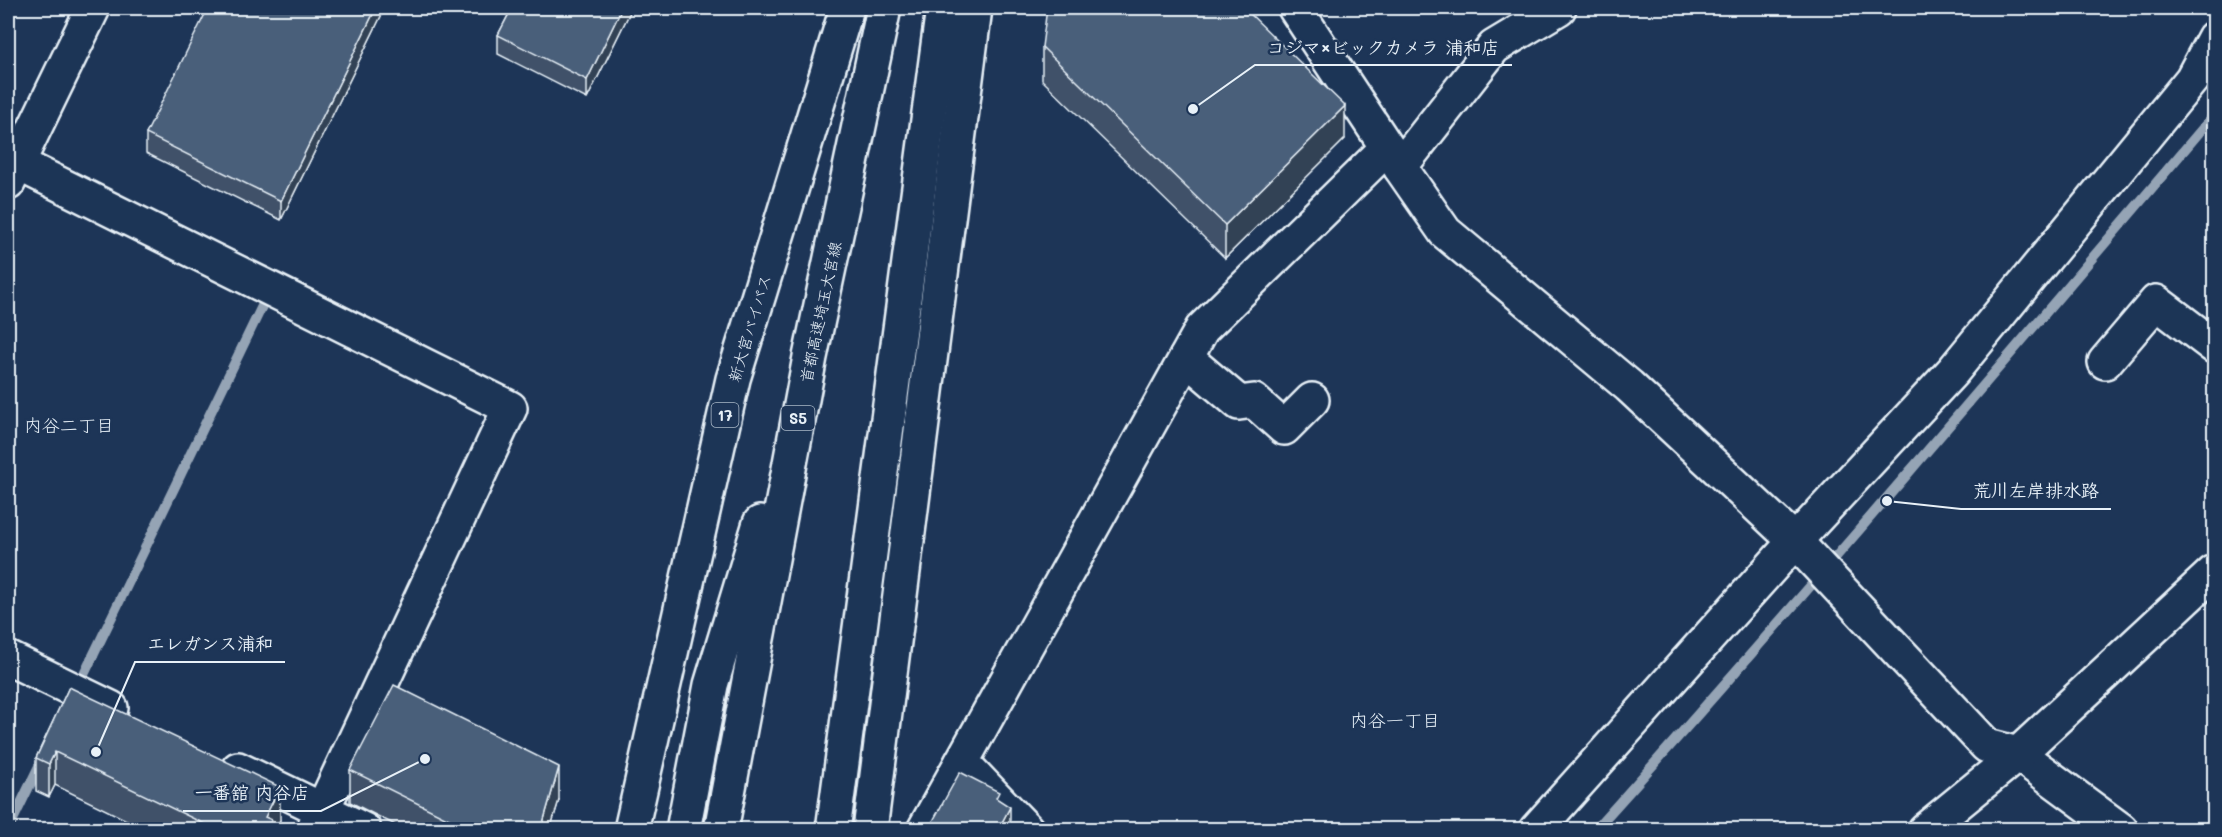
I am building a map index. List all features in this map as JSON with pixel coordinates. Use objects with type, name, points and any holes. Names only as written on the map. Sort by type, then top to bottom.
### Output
[{"type":"main road","points":[[93,8],[12,173],[510,408],[318,820]]},
{"type":"main road","name":"新大宮バイパス","points":[[631,830],[733,378],[847,8]]},
{"type":"main road","name":"首都高速埼玉大宮線","points":[[721,830],[810,357],[884,8]]},
{"type":"main road","points":[[833,830],[943,8]]},
{"type":"main road","points":[[870,830],[975,8]]},
{"type":"main road","points":[[1295,8],[1445,232],[1629,386],[1802,548],[1987,746],[2018,754],[2121,830]]},
{"type":"main road","points":[[924,830],[1202,329],[1394,158],[1494,47],[1559,8]]},
{"type":"main road","points":[[1536,830],[1802,548],[1953,370],[2192,80],[2214,38]]},
{"type":"main road","points":[[2105,362],[2156,302],[2214,346]]},
{"type":"main road","points":[[683,830],[711,685],[810,357]]},
{"type":"main road","points":[[1186,358],[1239,403],[1254,401],[1284,428],[1312,400]]},
{"type":"main road","points":[[1925,830],[2018,754],[2214,572]]},
{"type":"main road","points":[[8,658],[134,718]]},
{"type":"main road","points":[[207,754],[318,820],[363,830]]},
{"type":"main road","points":[[962,762],[1027,830]]},
{"type":"building","points":[[208,8],[376,8],[281,201],[146,134]]},
{"type":"building","points":[[512,8],[622,8],[587,80],[498,35]]},
{"type":"building","points":[[1047,8],[1244,8],[1345,106],[1225,225],[1042,47]]},
{"type":"building","points":[[394,685],[559,767],[541,830],[471,830],[350,770]]},
{"type":"building","points":[[69,687],[280,787],[265,817],[272,820],[267,830],[217,830],[55,752],[49,764],[36,758]]},
{"type":"building","points":[[960,772],[999,792],[996,798],[1010,807],[998,830],[928,830]]},
{"type":"waterway","points":[[1595,830],[1830,564],[2214,115]]},
{"type":"waterway","points":[[77,689],[265,300]]},
{"type":"waterway","points":[[8,830],[41,762]]},
{"type":"place","name":"コジマ×ビックカメラ 浦和店","points":[[1193,109]]},
{"type":"place","name":"荒川左岸排水路","points":[[1887,501]]},
{"type":"place","name":"エレガンス浦和","points":[[96,752]]},
{"type":"place","name":"一番舘 内谷店","points":[[425,759]]},
{"type":"district","name":"内谷二丁目","points":[[69,425]]},
{"type":"district","name":"内谷一丁目","points":[[1395,720]]}]
